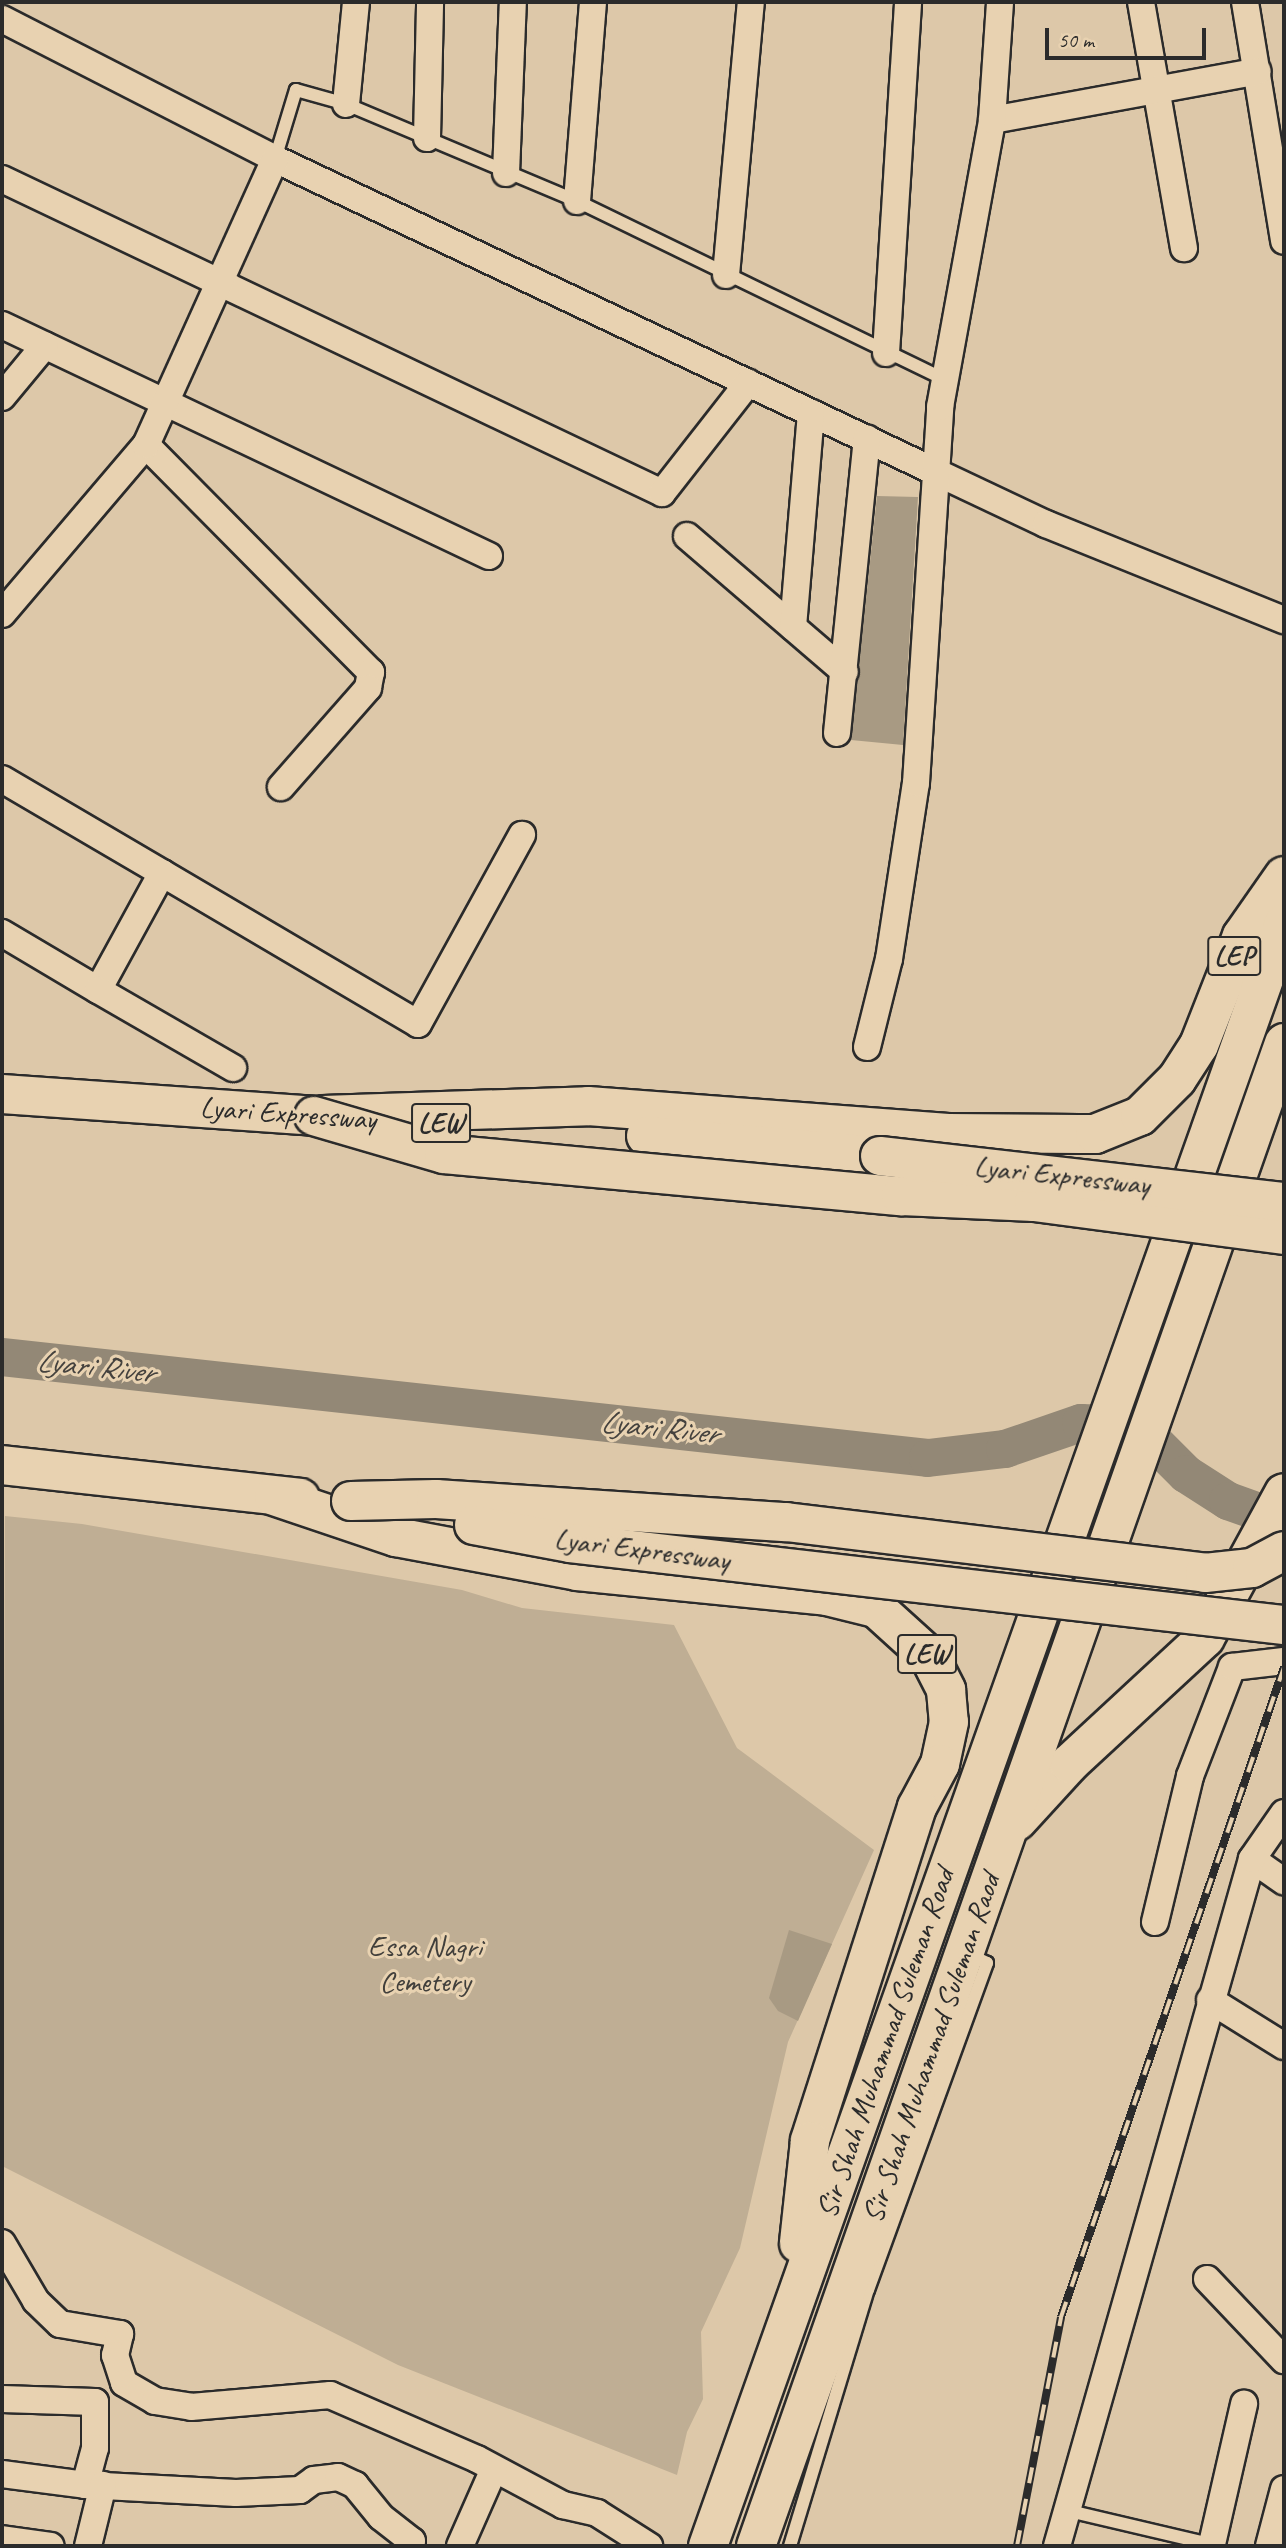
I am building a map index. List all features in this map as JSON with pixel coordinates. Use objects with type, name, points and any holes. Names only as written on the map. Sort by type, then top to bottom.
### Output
[{"type":"highway","name":"LEP","points":[[1199,1045],[1242,936],[1284,876]]},
{"type":"highway","name":"Sir Shah Muhammad Suleman Road","points":[[708,2546],[1062,1540],[1170,1246],[1284,922]]},
{"type":"highway","name":"Sir Shah Muhammad Suleman Raod","points":[[756,2546],[1108,1550],[1284,1042]]},
{"type":"highway","name":"LEW","points":[[314,1116],[589,1107],[948,1133],[1095,1135],[1140,1116],[1177,1079],[1199,1045]]},
{"type":"highway","name":"Lyari Expressway","points":[[2,1094],[867,1155],[1284,1202]]},
{"type":"highway","name":"LEW","points":[[314,1116],[444,1154],[888,1195],[1034,1202],[1284,1235]]},
{"type":"highway","name":"Lyari Expressway","points":[[2,1465],[274,1496],[351,1501],[570,1543],[1284,1625]]},
{"type":"highway","points":[[1006,1833],[1069,1764],[1205,1638],[1274,1544],[1284,1493]]},
{"type":"highway","name":"LEW","points":[[274,1496],[396,1537],[577,1571],[827,1596],[876,1608],[929,1656],[946,1690],[949,1723],[940,1764],[917,1807],[810,2141],[792,2308]]},
{"type":"highway","name":"LEW","points":[[351,1501],[436,1499],[786,1522],[1205,1573],[1252,1568],[1274,1544]]},
{"type":"street","points":[[346,104],[356,2]]},
{"type":"street","points":[[427,138],[430,2]]},
{"type":"street","points":[[506,173],[513,2]]},
{"type":"street","points":[[577,201],[593,2]]},
{"type":"street","points":[[726,275],[751,2]]},
{"type":"street","points":[[886,353],[908,2]]},
{"type":"street","points":[[867,1046],[889,959],[916,783],[936,472],[948,381],[950,342],[992,120],[1000,2]]},
{"type":"street","points":[[1141,2],[1184,248]]},
{"type":"street","points":[[1245,2],[1284,242]]},
{"type":"street","points":[[2,19],[275,159],[1046,524],[1284,621]]},
{"type":"street","points":[[992,120],[1258,71]]},
{"type":"street","points":[[2,614],[146,445],[275,159]]},
{"type":"street","points":[[2,180],[662,493],[748,383]]},
{"type":"street","points":[[2,325],[489,556]]},
{"type":"street","points":[[2,397],[45,345]]},
{"type":"street","points":[[793,627],[811,413]]},
{"type":"street","points":[[837,733],[867,439]]},
{"type":"street","points":[[146,445],[371,672],[368,688],[281,787]]},
{"type":"street","points":[[687,536],[845,672]]},
{"type":"street","points":[[2,779],[418,1024],[522,835]]},
{"type":"street","points":[[98,990],[163,873]]},
{"type":"street","points":[[2,933],[233,1068]]},
{"type":"street","points":[[1155,1922],[1189,1776],[1232,1667],[1284,1661]]},
{"type":"street","points":[[1057,2546],[1064,2510],[1252,1859],[1284,1813]]},
{"type":"street","points":[[1252,1859],[1284,1881]]},
{"type":"street","points":[[1210,2000],[1284,2046]]},
{"type":"street","points":[[2,2243],[36,2301],[60,2324],[120,2334],[115,2355],[124,2383],[155,2401],[191,2407],[330,2395],[494,2469],[562,2505],[597,2513],[649,2546]]},
{"type":"street","points":[[1207,2279],[1284,2360]]},
{"type":"street","points":[[2,2399],[95,2402],[94,2485],[88,2546]]},
{"type":"street","points":[[1217,2545],[1244,2404]]},
{"type":"street","points":[[460,2546],[494,2469]]},
{"type":"street","points":[[2,2474],[94,2485],[236,2493],[300,2490],[314,2480],[338,2477],[355,2485],[381,2517],[412,2541],[410,2546]]},
{"type":"street","points":[[1269,2546],[1284,2489]]},
{"type":"street","points":[[2,2539],[51,2546]]},
{"type":"lane","points":[[275,159],[296,90],[346,104],[577,201],[948,381]]},
{"type":"lane","points":[[790,2546],[868,2290],[987,1963],[964,1952]]},
{"type":"lane","points":[[1064,2510],[1217,2545]]},
{"type":"green space","name":"Essa Nagri Cemetery","points":[[5,1516],[82,1524],[462,1590],[522,1608],[674,1625],[737,1748],[874,1850],[788,2042],[740,2248],[701,2332],[703,2399],[687,2432],[677,2475],[398,2365],[2,2166]]},
{"type":"building","points":[[877,496],[918,497],[903,745],[851,740]]},
{"type":"building","points":[[789,1930],[832,1944],[798,2021],[778,2011],[769,1998]]},
{"type":"waterway","name":"Lyari River","points":[[2,1357],[928,1458],[1005,1449],[1081,1423],[1116,1424],[1153,1441],[1186,1474],[1228,1501],[1284,1521]]},
{"type":"railway","points":[[1017,2546],[1061,2317],[1284,1667]]}]
